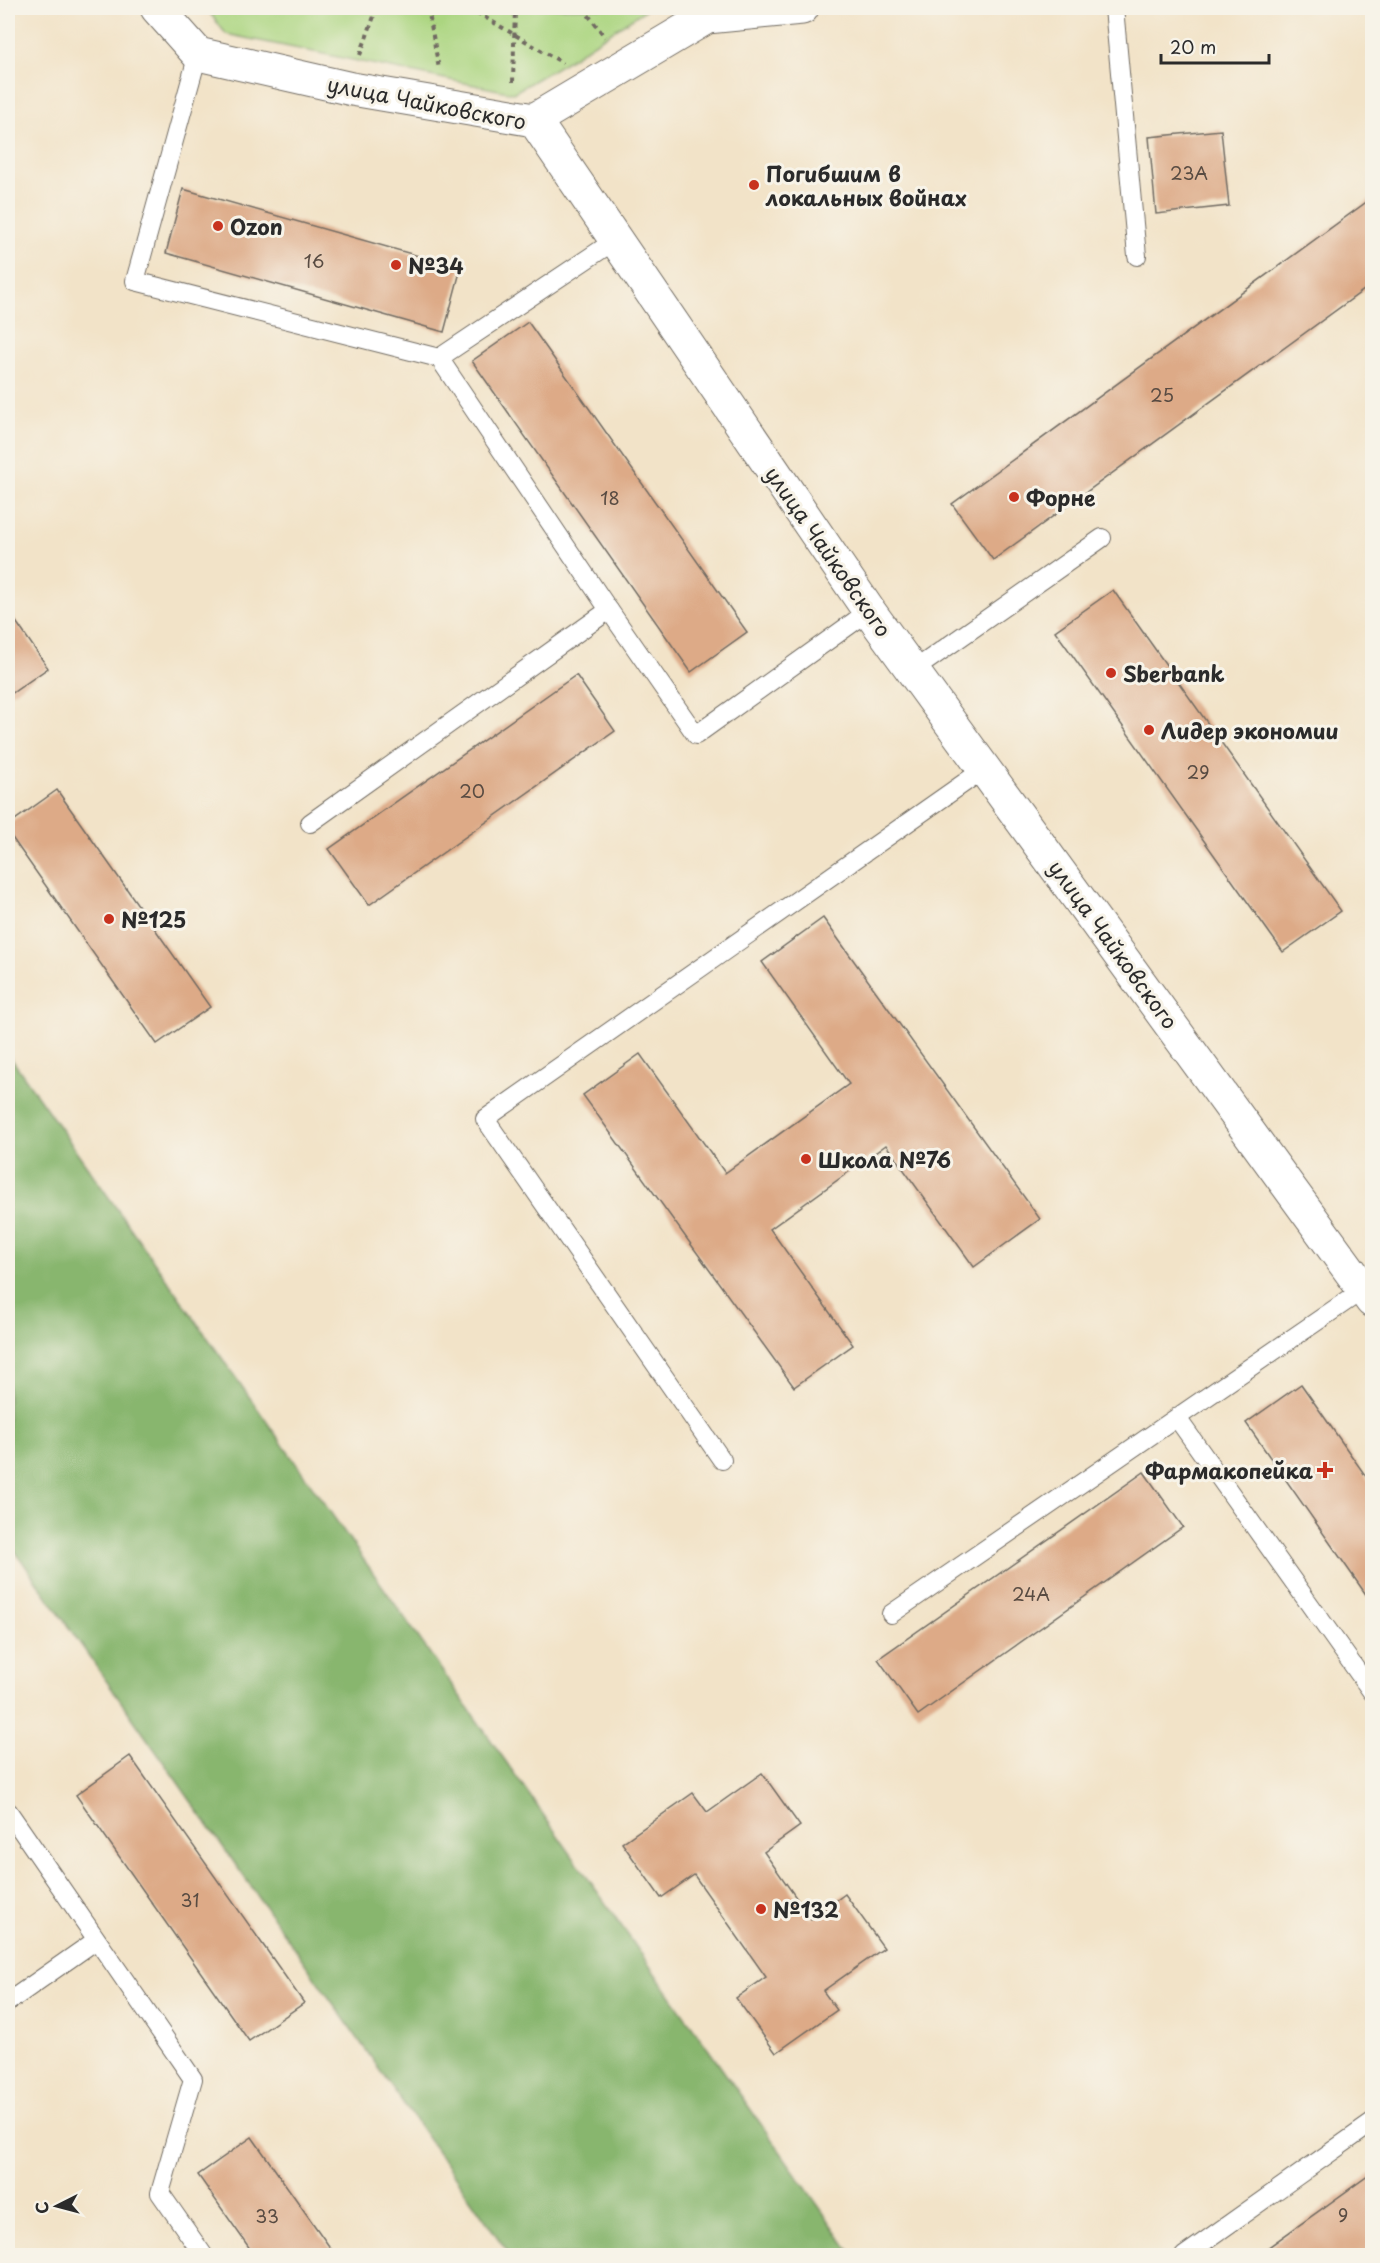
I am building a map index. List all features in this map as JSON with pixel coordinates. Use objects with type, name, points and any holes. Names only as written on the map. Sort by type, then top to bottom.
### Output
[{"type":"street","points":[[157,8],[198,54]]},
{"type":"street","points":[[534,120],[707,17],[802,8]]},
{"type":"street","name":"улица Чайковского","points":[[198,54],[352,89],[534,120],[614,242],[869,611],[1368,1295]]},
{"type":"lane","points":[[1114,8],[1137,256]]},
{"type":"lane","points":[[198,54],[135,280],[439,358],[696,735],[869,611]]},
{"type":"lane","points":[[439,358],[614,242]]},
{"type":"lane","points":[[914,670],[1102,538]]},
{"type":"lane","points":[[310,823],[609,610]]},
{"type":"lane","points":[[722,1460],[485,1119],[984,769]]},
{"type":"lane","points":[[891,1614],[1177,1418],[1368,1295]]},
{"type":"lane","points":[[1177,1418],[1372,1692]]},
{"type":"lane","points":[[8,1811],[95,1941],[193,2079],[160,2193],[204,2256]]},
{"type":"lane","points":[[8,2002],[95,1941]]},
{"type":"lane","points":[[1184,2256],[1372,2123]]},
{"type":"path","points":[[358,62],[377,8]]},
{"type":"path","points":[[428,8],[441,78]]},
{"type":"path","points":[[469,8],[564,63]]},
{"type":"path","points":[[513,93],[515,8]]},
{"type":"green space","points":[[206,8],[648,8],[513,93],[226,34]]},
{"type":"green space","points":[[8,1054],[853,2255],[510,2255],[8,1541]]},
{"type":"building","points":[[1221,130],[1229,206],[1156,214],[1149,137]]},
{"type":"building","points":[[183,189],[461,268],[444,332],[166,253]]},
{"type":"building","points":[[1372,198],[1372,284],[993,560],[952,504]]},
{"type":"building","points":[[528,322],[747,632],[691,672],[472,361]]},
{"type":"building","points":[[1113,590],[1341,911],[1283,952],[1055,631]]},
{"type":"building","points":[[8,610],[48,668],[8,696]]},
{"type":"building","points":[[576,675],[615,731],[369,905],[329,849]]},
{"type":"building","name":"№125","points":[[57,790],[210,1007],[157,1044],[8,832],[8,825]]},
{"type":"building","name":"Школа №76","points":[[823,918],[1040,1219],[974,1267],[886,1145],[770,1229],[853,1345],[794,1387],[583,1095],[640,1054],[725,1173],[849,1084],[762,962]]},
{"type":"building","points":[[1301,1384],[1372,1485],[1372,1603],[1246,1423]]},
{"type":"building","points":[[1144,1472],[1183,1527],[918,1715],[878,1659]]},
{"type":"building","points":[[130,1756],[304,2003],[249,2041],[76,1795]]},
{"type":"building","name":"№132","points":[[762,1773],[800,1826],[764,1852],[811,1919],[845,1894],[884,1948],[823,1991],[837,2010],[776,2053],[736,1998],[766,1977],[694,1875],[661,1898],[622,1843],[693,1793],[707,1812]]},
{"type":"building","points":[[252,2137],[336,2256],[255,2256],[198,2175]]},
{"type":"building","points":[[1372,2173],[1372,2256],[1256,2256]]},
{"type":"place","name":"Погибшим в локальных войнах","points":[[754,185]]},
{"type":"place","name":"Ozon","points":[[218,226]]},
{"type":"place","name":"№34","points":[[396,265]]},
{"type":"place","name":"Форне","points":[[1014,497]]},
{"type":"place","name":"Sberbank","points":[[1111,673]]},
{"type":"place","name":"Лидер экономии","points":[[1149,730]]},
{"type":"place","name":"№125","points":[[109,919]]},
{"type":"place","name":"Школа №76","points":[[806,1159]]},
{"type":"place","name":"Фармакопейка","points":[[1325,1470]]},
{"type":"place","name":"№132","points":[[761,1909]]}]
